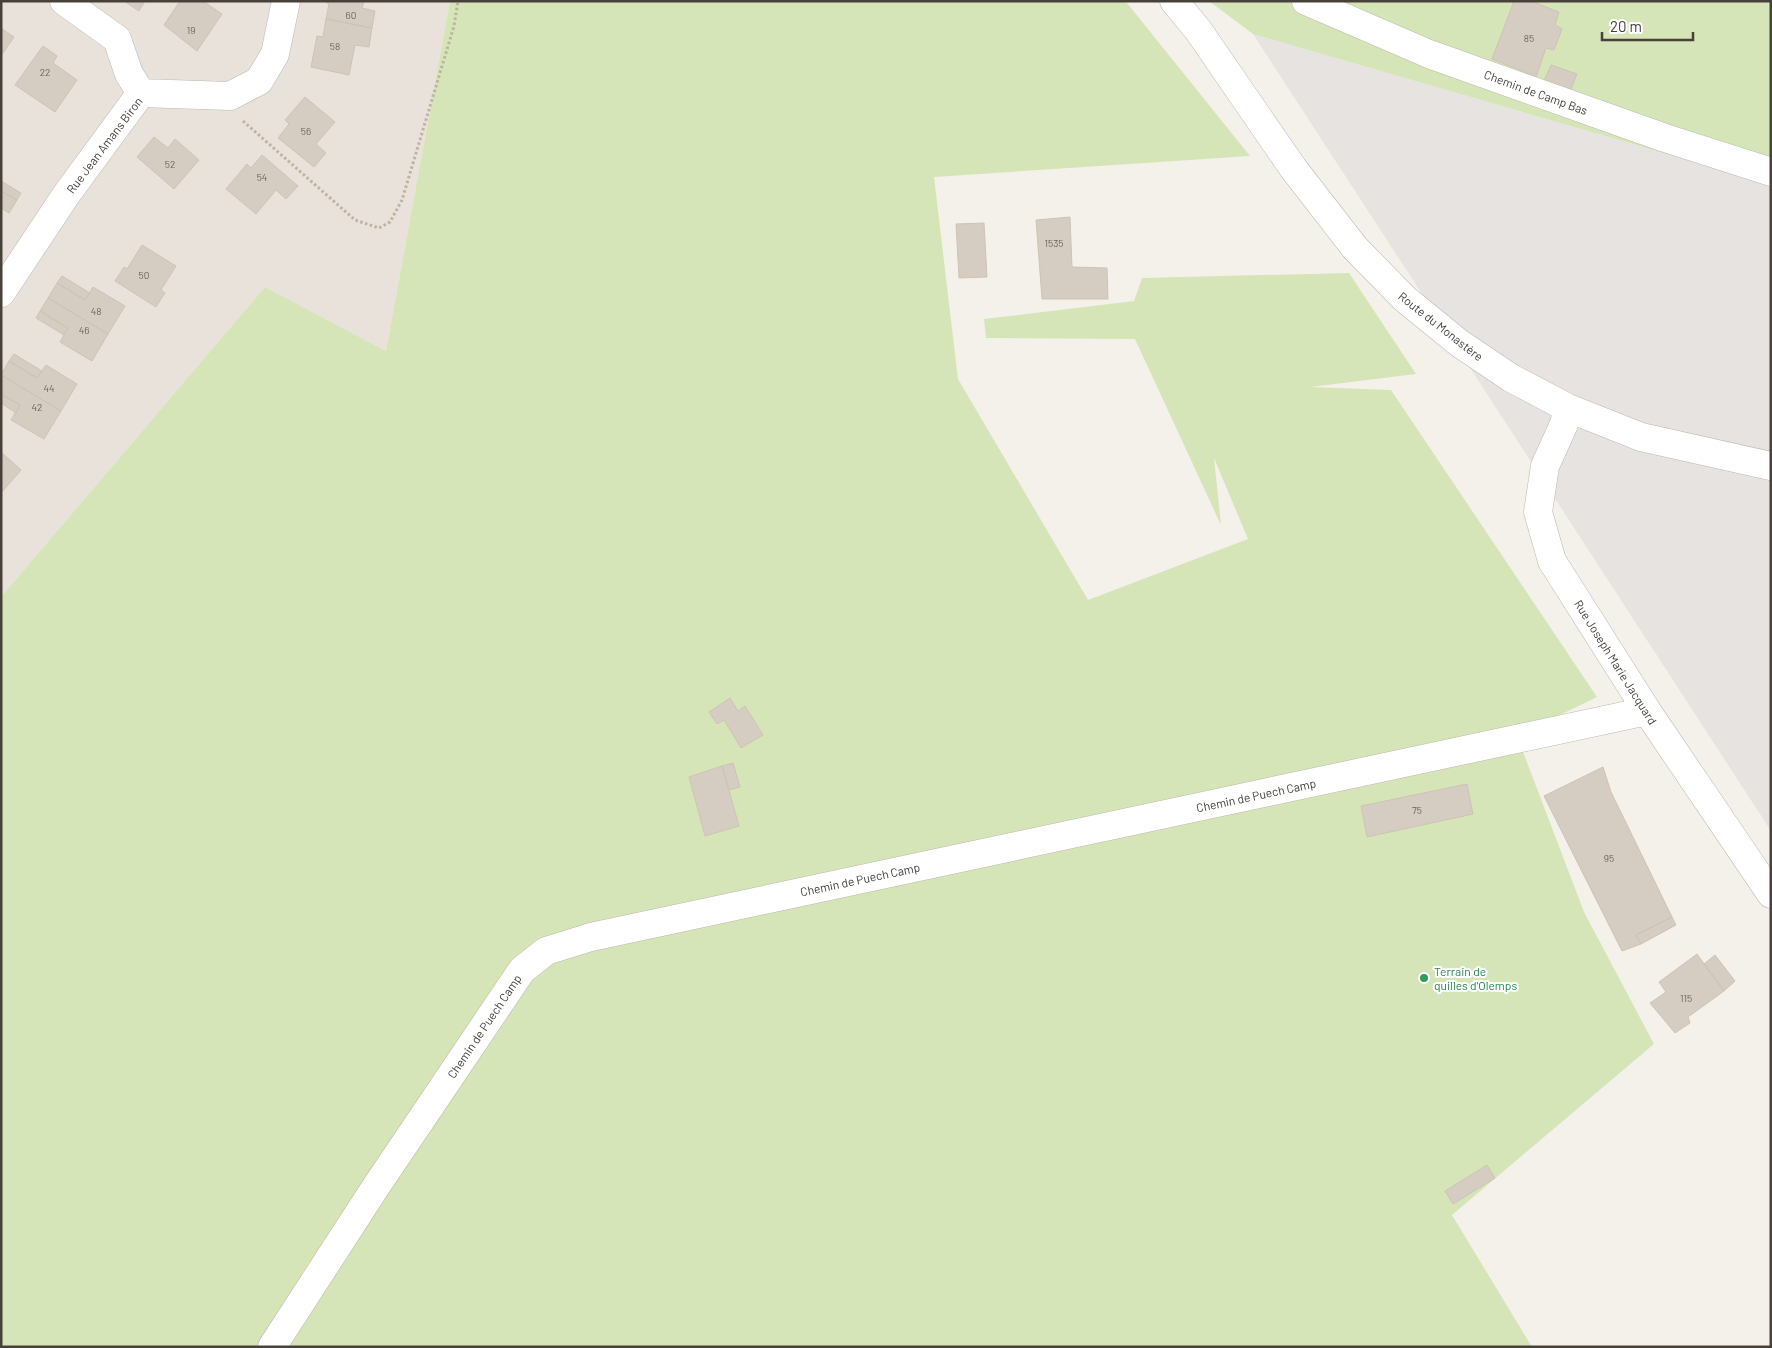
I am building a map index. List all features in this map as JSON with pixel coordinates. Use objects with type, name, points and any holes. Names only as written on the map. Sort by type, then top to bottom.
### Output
[{"type":"street","points":[[64,1],[117,38],[129,74],[141,93]]},
{"type":"street","name":"Rue Jean Amans Biron","points":[[1,293],[66,195],[141,93],[230,96],[259,81],[274,54],[286,1]]},
{"type":"street","name":"Route du Monastère","points":[[1174,1],[1198,30],[1293,168],[1355,248],[1405,300],[1459,343],[1511,378],[1568,408],[1641,437],[1771,466]]},
{"type":"street","name":"Chemin de Camp Bas","points":[[1306,1],[1429,54],[1656,135],[1771,172]]},
{"type":"street","name":"Rue Joseph Marie Jacquard","points":[[1568,408],[1564,424],[1545,466],[1538,512],[1552,561],[1647,711],[1771,894]]},
{"type":"street","name":"Chemin de Puech Camp","points":[[272,1347],[375,1188],[522,970],[546,951],[591,937],[1647,711]]},
{"type":"path","points":[[230,96],[243,121],[355,220],[379,228],[390,222],[402,200],[454,26],[458,1]]},
{"type":"shaded area","points":[[1,1],[450,1],[386,351],[265,287],[1,597]]},
{"type":"shaded area","points":[[1253,34],[1771,184],[1771,831]]},
{"type":"green space","points":[[450,1],[1124,1],[1127,3],[1250,156],[934,177],[958,379],[1088,600],[1248,539],[1214,458],[1221,525],[1135,339],[986,338],[984,319],[1134,301],[1142,278],[1349,273],[1416,374],[1311,387],[1391,390],[1597,697],[1517,736],[1584,912],[1654,1044],[1452,1215],[1532,1347],[1,1347],[1,597],[265,287],[386,351]]},
{"type":"green space","points":[[1209,1],[1771,1],[1771,184],[1253,34]]},
{"type":"building","points":[[124,1],[145,1],[139,11]]},
{"type":"building","points":[[180,1],[203,1],[222,14],[197,51],[164,25]]},
{"type":"building","points":[[324,1],[364,1],[362,8],[375,11],[372,28],[326,19],[329,4]]},
{"type":"building","points":[[1514,1],[1531,1],[1559,12],[1555,25],[1562,29],[1554,50],[1546,48],[1535,80],[1527,73],[1492,59]]},
{"type":"building","points":[[326,19],[372,28],[369,47],[355,45],[349,75],[311,67],[317,36],[323,37]]},
{"type":"building","points":[[1,28],[14,37],[1,56]]},
{"type":"building","points":[[43,46],[57,56],[53,63],[77,80],[55,112],[15,85]]},
{"type":"building","points":[[1551,65],[1577,74],[1569,94],[1543,83]]},
{"type":"building","points":[[305,97],[335,122],[316,144],[326,153],[314,167],[278,138],[289,124],[285,120]]},
{"type":"building","points":[[154,137],[168,148],[175,139],[199,160],[174,189],[137,157]]},
{"type":"building","points":[[262,155],[298,186],[286,199],[276,190],[256,214],[226,189],[247,164],[251,168]]},
{"type":"building","points":[[1,181],[21,193],[17,200],[1,191]]},
{"type":"building","points":[[1,191],[17,200],[9,213],[1,208]]},
{"type":"building","points":[[1070,217],[1072,267],[1107,268],[1108,299],[1042,299],[1036,220]]},
{"type":"building","points":[[984,223],[987,277],[959,278],[956,224]]},
{"type":"building","points":[[142,245],[176,266],[161,290],[165,293],[156,307],[115,281],[124,267],[127,269]]},
{"type":"building","points":[[62,276],[90,293],[85,300],[57,283]]},
{"type":"building","points":[[57,283],[85,300],[93,287],[125,306],[108,334],[48,298]]},
{"type":"building","points":[[48,298],[108,334],[92,361],[60,342],[68,328],[40,311]]},
{"type":"building","points":[[40,311],[68,328],[64,335],[36,318]]},
{"type":"building","points":[[14,354],[42,371],[37,378],[9,361]]},
{"type":"building","points":[[9,361],[37,378],[46,365],[77,384],[61,411],[1,375]]},
{"type":"building","points":[[1,375],[61,411],[44,439],[11,420],[20,405],[1,394]]},
{"type":"building","points":[[1,394],[20,405],[16,413],[1,403]]},
{"type":"building","points":[[1,452],[21,470],[1,493]]},
{"type":"building","points":[[730,698],[738,711],[745,706],[763,735],[741,748],[724,720],[717,724],[709,712]]},
{"type":"building","points":[[733,763],[740,787],[729,790],[722,766]]},
{"type":"building","points":[[722,766],[739,826],[705,836],[689,777]]},
{"type":"building","points":[[1603,767],[1611,792],[1672,917],[1636,935],[1641,944],[1622,951],[1544,796]]},
{"type":"building","points":[[1467,784],[1473,814],[1367,837],[1361,806]]},
{"type":"building","points":[[1672,917],[1676,925],[1641,944],[1636,935]]},
{"type":"building","points":[[1697,954],[1724,991],[1688,1017],[1690,1023],[1675,1033],[1650,1003],[1666,992],[1659,982]]},
{"type":"building","points":[[1715,955],[1735,981],[1724,991],[1704,964]]},
{"type":"building","points":[[1487,1165],[1495,1178],[1453,1204],[1445,1191]]},
{"type":"place","name":"Terrain de quilles d'Olemps","points":[[1424,978]]}]
